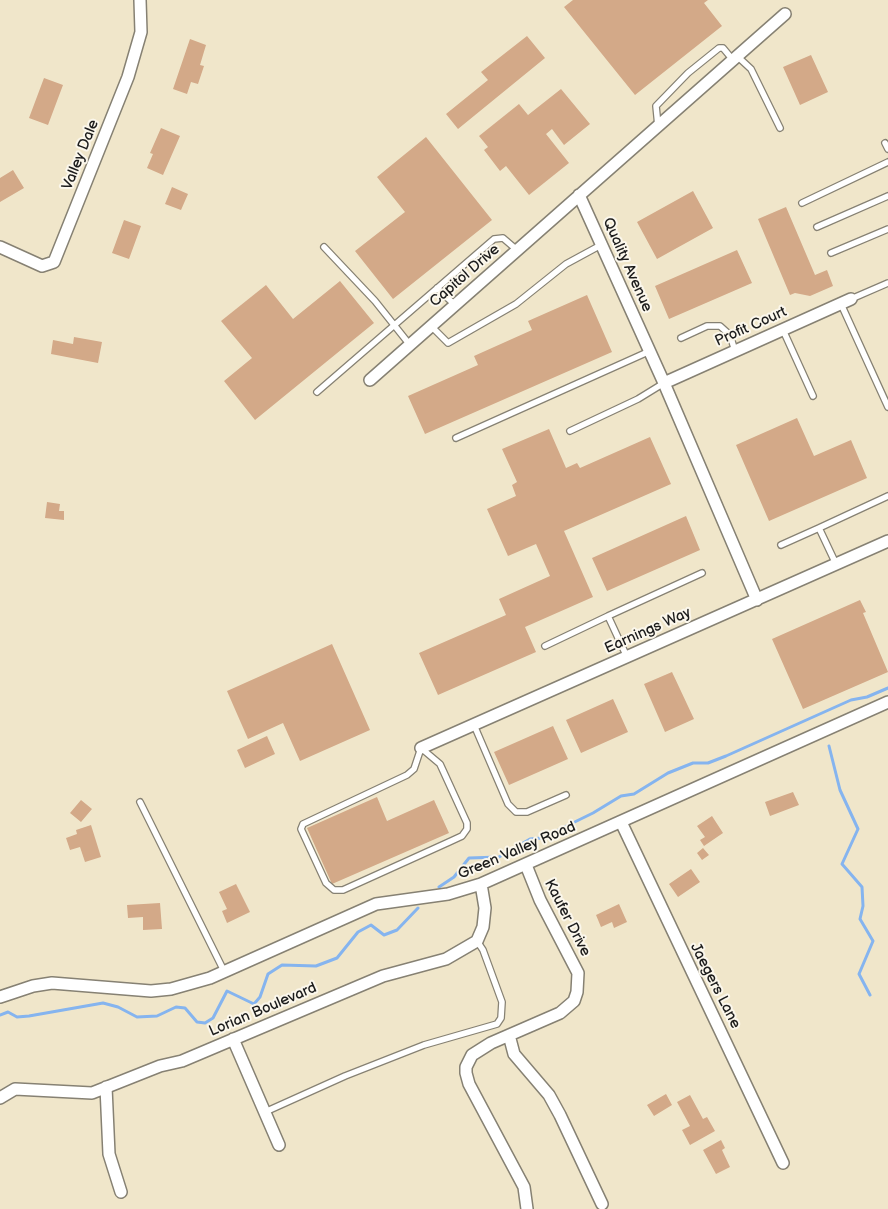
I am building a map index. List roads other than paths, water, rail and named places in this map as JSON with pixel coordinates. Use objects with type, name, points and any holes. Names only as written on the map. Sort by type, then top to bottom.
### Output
[{"type":"street","name":"Valley Dale","points":[[0,247],[42,266],[54,262],[128,77],[141,32],[140,0]]},
{"type":"street","points":[[579,196],[785,14]]},
{"type":"street","name":"Quality Avenue","points":[[579,196],[650,351],[757,600]]},
{"type":"street","name":"Capitol Drive","points":[[370,380],[579,196]]},
{"type":"street","name":"Profit Court","points":[[664,383],[846,301]]},
{"type":"street","name":"Earnings Way","points":[[421,748],[888,542]]},
{"type":"street","name":"Green Valley Road","points":[[0,997],[33,986],[52,983],[70,983],[130,991],[161,990],[191,984],[225,973],[376,904],[448,894],[481,884],[888,702]]},
{"type":"street","name":"Jaegers Lane","points":[[621,822],[783,1163]]},
{"type":"street","name":"Kaufer Drive","points":[[526,865],[540,900],[570,956],[579,983],[574,1001],[568,1008],[509,1035],[472,1055],[466,1067],[466,1073],[469,1084],[524,1187],[527,1209]]},
{"type":"street","points":[[477,941],[484,927],[484,893],[481,884]]},
{"type":"street","name":"Lorian Boulevard","points":[[0,1098],[15,1089],[92,1093],[160,1066],[182,1061],[383,976],[446,959],[477,941]]},
{"type":"street","points":[[509,1035],[514,1054],[549,1095],[602,1204]]},
{"type":"street","points":[[233,1039],[279,1144]]},
{"type":"street","points":[[106,1087],[109,1154],[121,1192]]},
{"type":"lane","points":[[658,126],[656,106],[704,59],[716,50],[723,48],[751,68],[780,128]]},
{"type":"lane","points":[[802,203],[888,162]]},
{"type":"lane","points":[[817,227],[888,196]]},
{"type":"lane","points":[[831,254],[888,229]]},
{"type":"lane","points":[[318,392],[494,239],[503,238],[517,250]]},
{"type":"lane","points":[[431,326],[448,343],[516,304],[566,264],[602,245]]},
{"type":"lane","points":[[324,247],[375,301],[410,345]]},
{"type":"lane","points":[[888,283],[846,301],[888,407]]},
{"type":"lane","points":[[437,288],[455,305]]},
{"type":"lane","points":[[681,338],[707,326],[720,326],[730,335],[735,351]]},
{"type":"lane","points":[[783,330],[812,396]]},
{"type":"lane","points":[[456,438],[650,351]]},
{"type":"lane","points":[[570,432],[638,400],[664,383]]},
{"type":"lane","points":[[781,545],[888,496]]},
{"type":"lane","points":[[820,528],[836,564]]},
{"type":"lane","points":[[545,646],[702,573]]},
{"type":"lane","points":[[608,616],[627,657]]},
{"type":"lane","points":[[474,725],[508,804],[516,812],[527,812],[566,795]]},
{"type":"lane","points":[[421,748],[440,764],[468,823],[467,829],[462,836],[449,842],[343,890],[334,890],[326,883],[300,829],[303,824],[407,775],[414,769],[421,748]]},
{"type":"lane","points":[[140,802],[225,973]]},
{"type":"lane","points":[[265,1112],[345,1076],[424,1045],[497,1024],[501,1018],[502,1002],[477,941]]},
{"type":"waterway","points":[[439,887],[454,877],[469,858],[499,857],[530,839],[542,838],[593,813],[621,796],[634,794],[668,773],[693,763],[708,763],[851,700],[867,697],[888,688]]},
{"type":"waterway","points":[[829,746],[840,790],[858,829],[842,864],[862,887],[863,906],[860,919],[873,941],[859,974],[870,995]]},
{"type":"waterway","points":[[0,1015],[8,1012],[17,1017],[29,1016],[103,1003],[118,1007],[137,1017],[157,1016],[176,1007],[185,1008],[197,1022],[205,1023],[213,1018],[227,991],[254,1004],[260,997],[268,974],[282,965],[316,966],[337,958],[358,932],[371,925],[384,935],[397,930],[418,908]]}]
